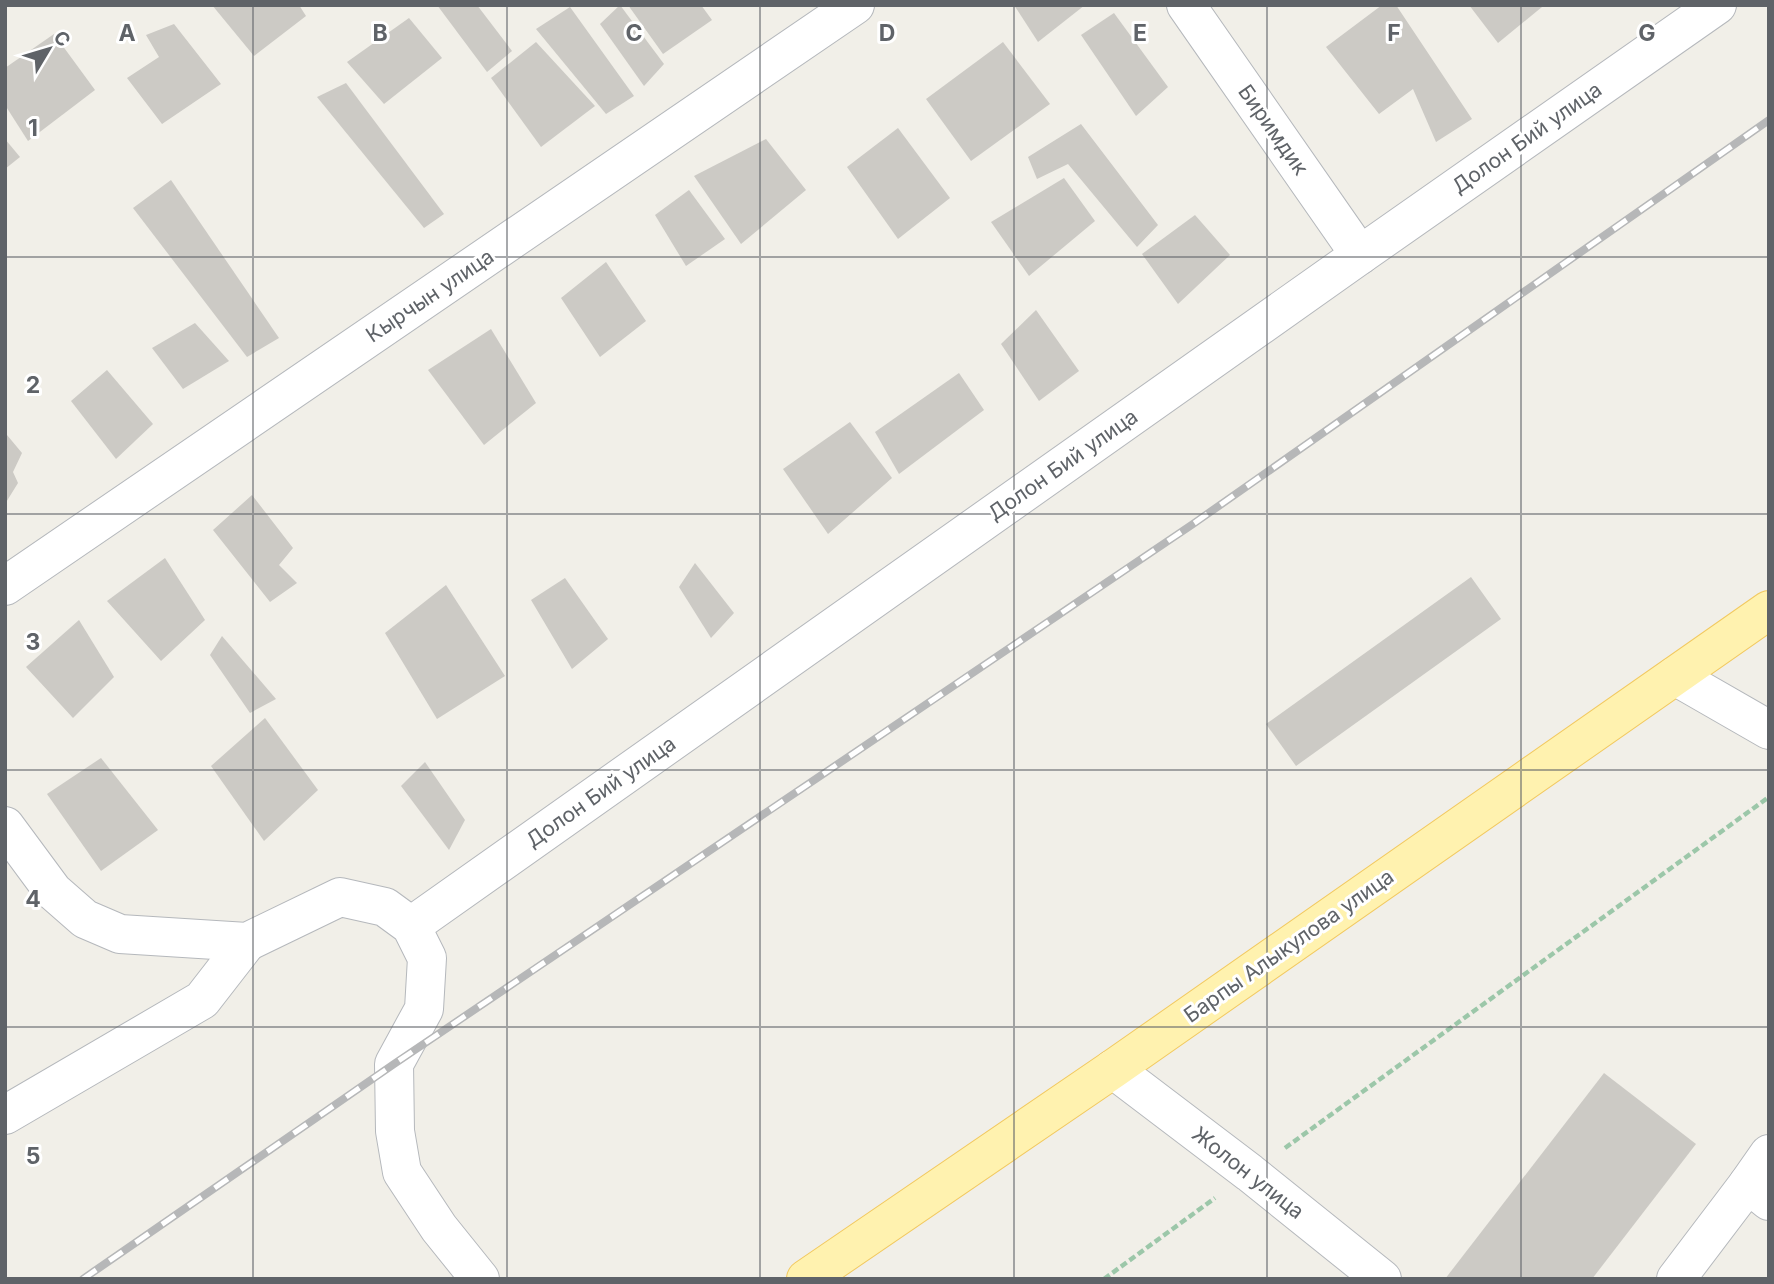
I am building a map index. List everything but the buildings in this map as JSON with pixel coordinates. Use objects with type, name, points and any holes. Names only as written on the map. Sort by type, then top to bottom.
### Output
[{"type":"main road","name":"Барпы Алыкулова улица","points":[[806,1279],[1113,1069],[1769,610]]},
{"type":"street","name":"Кырчын улица","points":[[5,586],[855,5]]},
{"type":"street","name":"Биримдик","points":[[1186,5],[1360,255]]},
{"type":"street","name":"Долон Бий улица","points":[[411,926],[1717,5]]},
{"type":"street","points":[[1675,676],[1769,730]]},
{"type":"street","points":[[5,826],[53,891],[85,919],[120,934],[247,942]]},
{"type":"street","points":[[5,1115],[202,1000],[247,942],[340,897],[385,908],[411,926],[427,958],[424,1009],[394,1064],[395,1131],[402,1172],[439,1228],[480,1279]]},
{"type":"street","name":"Жолон улица","points":[[1113,1069],[1250,1173],[1382,1279]]},
{"type":"street","points":[[1676,1279],[1762,1179]]},
{"type":"path","points":[[1104,1279],[1769,797]]},
{"type":"railway","points":[[83,1279],[394,1064],[1193,524],[1769,120]]}]
